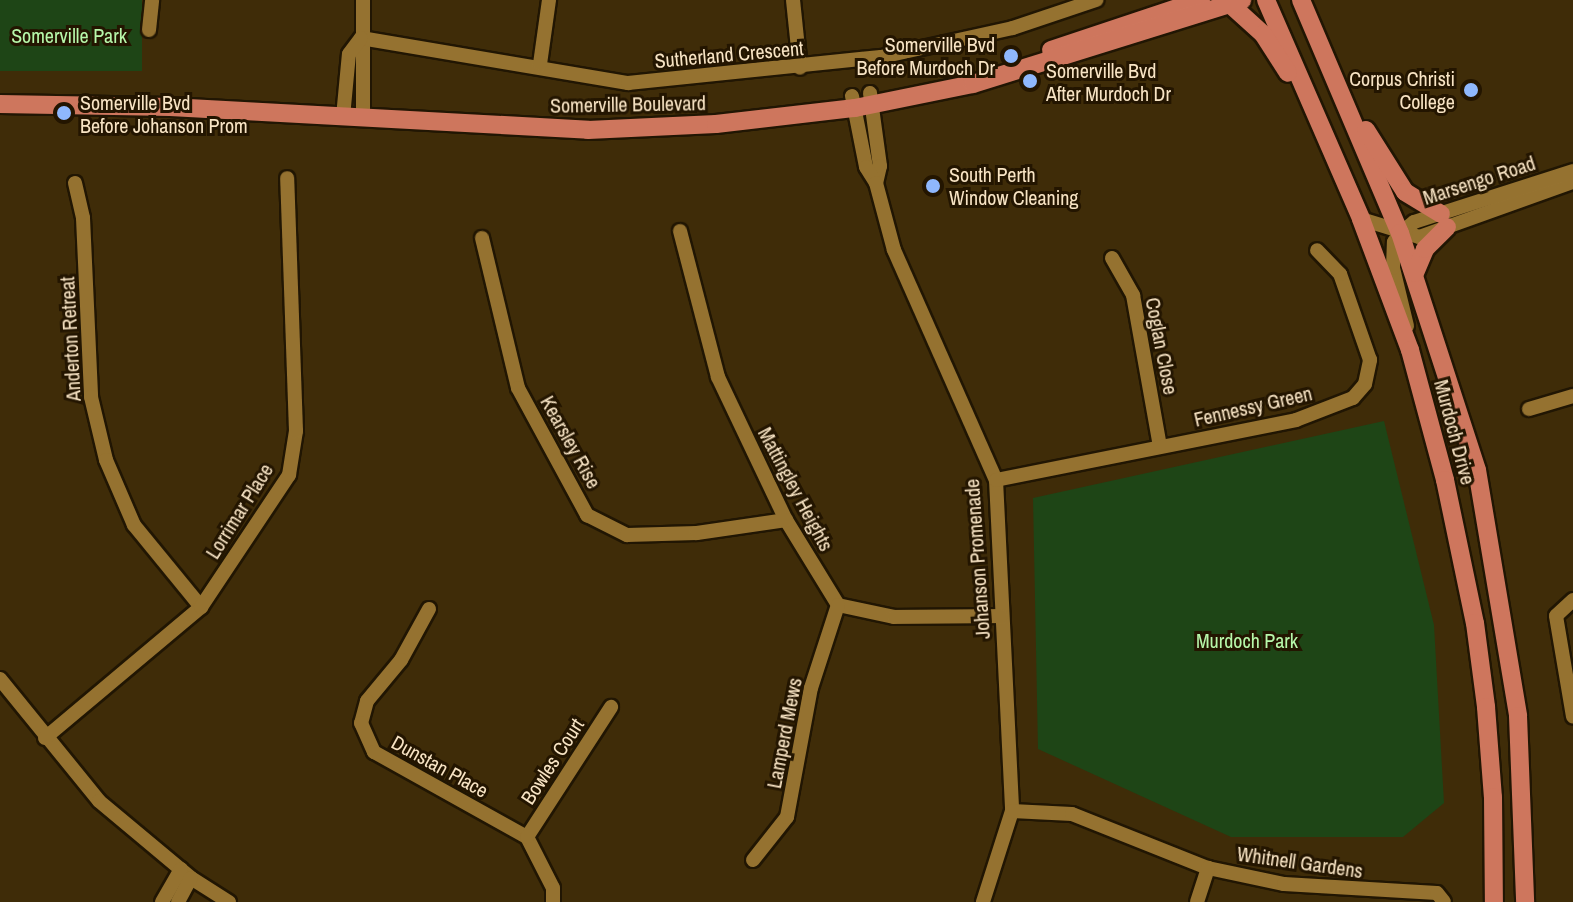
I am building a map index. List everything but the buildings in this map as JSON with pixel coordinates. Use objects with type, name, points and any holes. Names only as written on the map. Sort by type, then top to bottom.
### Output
[{"type":"main road","points":[[1136,23],[1177,0]]},
{"type":"main road","name":"Somerville Boulevard","points":[[862,100],[953,77],[1136,23],[1201,0]]},
{"type":"main road","name":"Murdoch Drive","points":[[1266,0],[1361,219],[1410,350],[1445,480],[1475,623],[1493,797],[1494,902]]},
{"type":"main road","name":"Murdoch Drive","points":[[1301,0],[1400,233],[1466,428],[1499,581],[1518,716],[1525,902]]},
{"type":"main road","points":[[1236,3],[1263,34],[1336,162]]},
{"type":"main road","name":"Somerville Boulevard","points":[[0,93],[169,95],[363,114],[588,118],[689,115],[862,100],[1035,68],[1236,3]]},
{"type":"main road","points":[[1343,98],[1405,192],[1444,220],[1425,249],[1415,273]]},
{"type":"main road","name":"Somerville Boulevard","points":[[0,104],[344,112]]},
{"type":"street","points":[[149,30],[152,0]]},
{"type":"street","points":[[363,0],[361,38],[366,54],[363,114]]},
{"type":"street","points":[[540,64],[549,0]]},
{"type":"street","points":[[793,0],[800,68]]},
{"type":"street","name":"Sutherland Crescent","points":[[361,38],[540,64],[628,83],[800,68],[1013,28],[1096,0]]},
{"type":"street","points":[[344,112],[349,54],[361,38]]},
{"type":"street","name":"Johanson Promenade","points":[[862,100],[880,166],[876,183],[894,250],[996,480],[1012,811],[983,902]]},
{"type":"street","name":"Marsengo Road","points":[[1361,219],[1419,237],[1444,220],[1573,171]]},
{"type":"street","name":"Lorrimar Place","points":[[45,738],[201,607],[289,475],[296,431],[287,178]]},
{"type":"street","name":"Marsengo Road","points":[[1444,220],[1573,182]]},
{"type":"street","name":"Anderton Retreat","points":[[75,183],[83,218],[91,397],[106,460],[134,525],[201,607]]},
{"type":"street","name":"Mattingley Heights","points":[[680,231],[718,377],[786,520],[838,605]]},
{"type":"street","points":[[1400,233],[1394,242],[1393,268],[1410,350]]},
{"type":"street","name":"Kearsley Rise","points":[[482,238],[518,388],[587,515],[627,535],[697,533],[786,520]]},
{"type":"street","name":"Fennessy Green","points":[[996,480],[1296,420],[1344,402],[1360,391],[1370,368],[1365,342],[1340,274],[1317,250]]},
{"type":"street","name":"Coglan Close","points":[[1112,258],[1133,295],[1160,446]]},
{"type":"street","points":[[1529,409],[1573,396]]},
{"type":"street","points":[[1573,600],[1556,616],[1573,717]]},
{"type":"street","points":[[838,605],[894,617],[1001,616]]},
{"type":"street","name":"Lamperd Mews","points":[[753,860],[787,817],[811,688],[838,605]]},
{"type":"street","name":"Dunstan Place","points":[[429,609],[401,660],[367,701],[361,723],[374,752],[527,837]]},
{"type":"street","points":[[0,679],[99,801],[186,874],[229,902]]},
{"type":"street","name":"Bowles Court","points":[[527,837],[611,707]]},
{"type":"street","name":"Whitnell Gardens","points":[[1012,811],[1072,814],[1208,868],[1284,884],[1437,893],[1444,902]]},
{"type":"street","points":[[527,837],[553,888],[553,902]]},
{"type":"street","points":[[1197,902],[1208,868]]},
{"type":"street","points":[[162,902],[186,874]]},
{"type":"street","points":[[178,902],[186,874]]},
{"type":"green space","name":"Somerville Park","points":[[0,0],[142,0],[142,71],[0,71]]},
{"type":"green space","name":"Murdoch Park","points":[[1384,421],[1434,625],[1444,803],[1403,837],[1231,837],[1038,749],[1033,498]]},
{"type":"place","name":"Somerville Bvd Before Murdoch Dr","points":[[1011,56]]},
{"type":"place","name":"Somerville Bvd After Murdoch Dr","points":[[1030,81]]},
{"type":"place","name":"Corpus Christi College","points":[[1471,90]]},
{"type":"place","name":"Somerville Bvd Before Johanson Prom","points":[[64,113]]},
{"type":"place","name":"South Perth Window Cleaning","points":[[933,186]]}]
